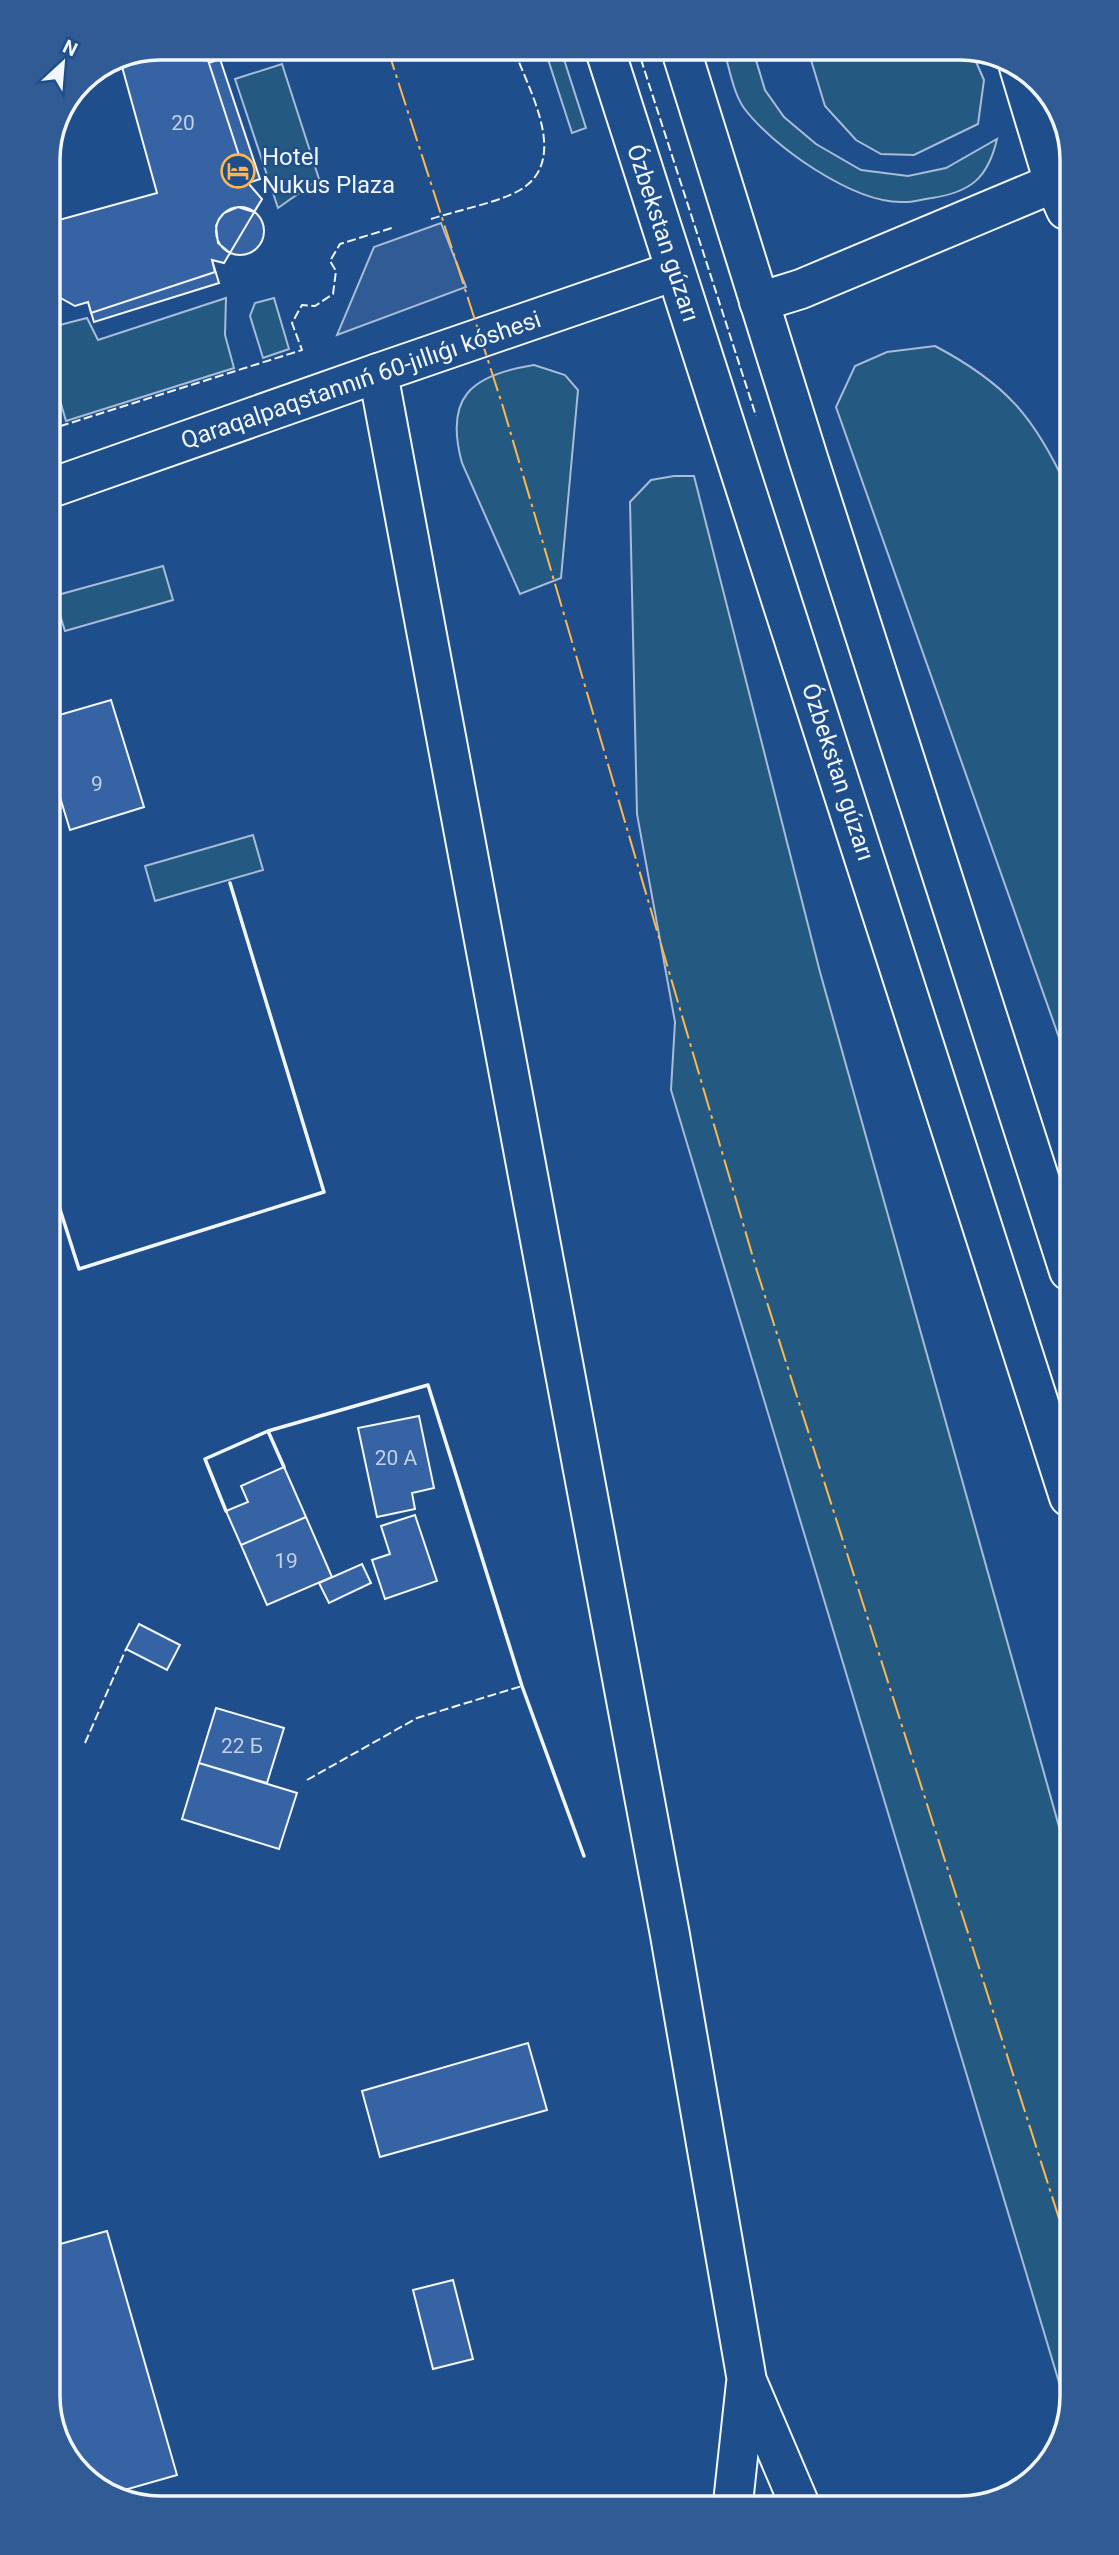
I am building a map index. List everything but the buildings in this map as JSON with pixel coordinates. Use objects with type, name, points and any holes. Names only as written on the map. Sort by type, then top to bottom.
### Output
[{"type":"main road","name":"Ózbekstan gúzarı","points":[[608,60],[675,271],[750,493],[1060,1469]]},
{"type":"main road","points":[[684,60],[1060,1243]]},
{"type":"main road","points":[[1025,85],[1060,185]]},
{"type":"main road","points":[[760,302],[1060,192]]},
{"type":"main road","name":"Qaraqalpaqstannıń 60-jıllıǵı kóshesi","points":[[60,485],[675,271]]},
{"type":"main road","points":[[378,373],[667,1921],[747,2381],[796,2496]]},
{"type":"main road","points":[[734,2496],[747,2381]]},
{"type":"shaded area","points":[[548,59],[564,60],[586,128],[572,133]]},
{"type":"shaded area","points":[[727,60],[756,60],[765,90],[784,117],[816,144],[861,170],[908,176],[946,168],[997,139],[989,164],[976,181],[967,187],[946,195],[913,201],[881,200],[837,182],[773,139],[744,108]]},
{"type":"shaded area","points":[[811,60],[966,60],[976,62],[984,80],[978,124],[914,155],[881,154],[856,140],[825,106]]},
{"type":"shaded area","points":[[282,64],[319,179],[278,208],[235,79]]},
{"type":"shaded area","points":[[441,223],[466,287],[337,335],[374,247]]},
{"type":"shaded area","points":[[226,298],[225,335],[234,368],[66,421],[60,401],[60,325],[87,318],[98,340]]},
{"type":"shaded area","points":[[274,298],[289,349],[263,358],[250,316],[255,303]]},
{"type":"shaded area","points":[[935,346],[981,374],[999,388],[1029,421],[1060,473],[1060,1040],[836,407],[855,366],[887,352]]},
{"type":"shaded area","points":[[534,365],[565,375],[578,390],[561,578],[520,594],[462,463],[457,440],[457,421],[460,406],[468,393],[479,383],[512,369]]},
{"type":"shaded area","points":[[694,476],[820,972],[1060,1830],[1060,2386],[671,1090],[675,1022],[637,814],[630,502],[651,480]]},
{"type":"shaded area","points":[[163,566],[173,600],[65,631],[60,615],[60,594]]},
{"type":"shaded area","points":[[253,835],[263,870],[155,901],[145,866]]},
{"type":"fence","points":[[431,219],[511,194],[535,177],[543,161],[544,143],[535,103],[518,59]]},
{"type":"fence","points":[[641,60],[756,416]]},
{"type":"fence","points":[[60,426],[302,350],[292,323],[302,305],[315,306],[333,294],[336,271],[330,261],[340,244],[395,227]]},
{"type":"fence","points":[[85,1743],[126,1649]]},
{"type":"fence","points":[[307,1780],[417,1718],[522,1686]]},
{"type":"wall","points":[[60,1209],[79,1269],[324,1192],[230,883]]},
{"type":"wall","points":[[226,1511],[205,1459],[268,1431],[428,1385],[522,1686],[584,1856]]},
{"type":"wall","points":[[268,1431],[284,1467]]},
{"type":"power","points":[[391,59],[503,407],[757,1271],[1060,2221]]},
{"type":"place","name":"Hotel Nukus Plaza","points":[[238,171]]}]
